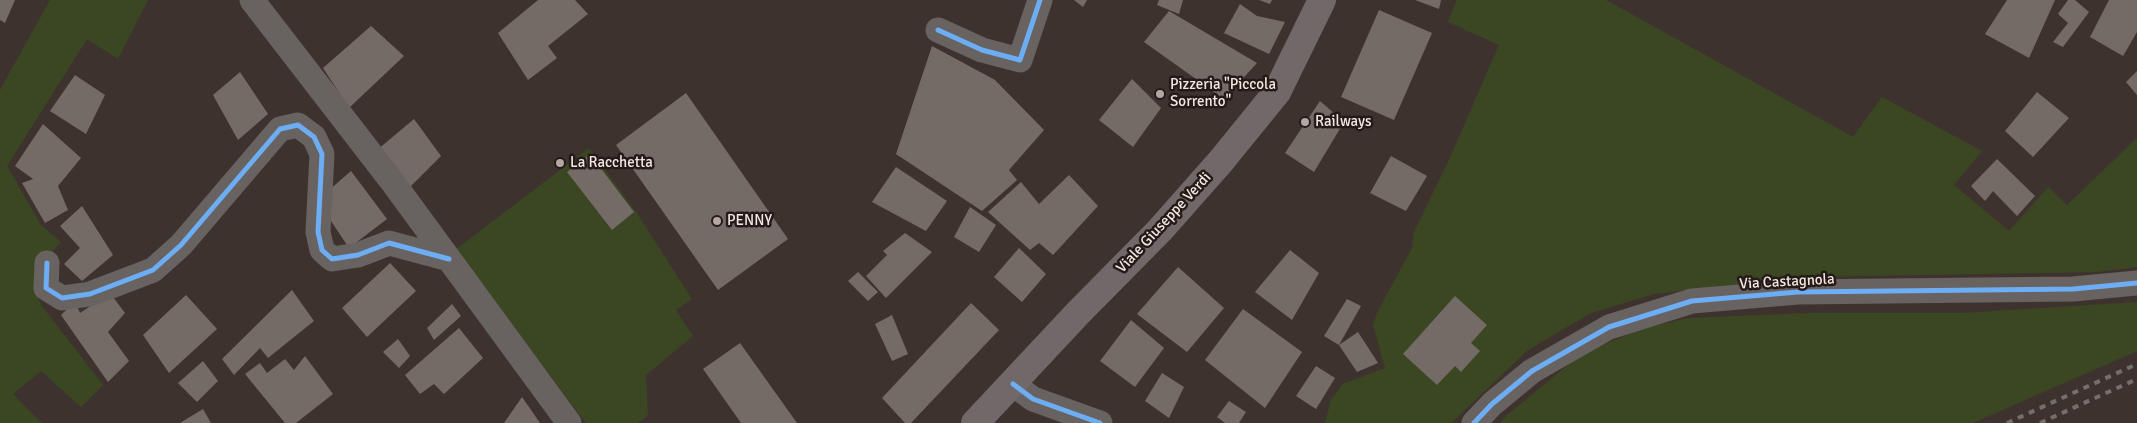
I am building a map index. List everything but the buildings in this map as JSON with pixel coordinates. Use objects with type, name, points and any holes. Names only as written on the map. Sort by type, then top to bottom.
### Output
[{"type":"main road","name":"Viale Giuseppe Verdi","points":[[975,423],[1078,313],[1160,230],[1222,161],[1277,92],[1322,0]]},
{"type":"street","points":[[252,0],[449,258],[569,423]]},
{"type":"street","points":[[938,30],[982,50],[1020,60],[1040,0]]},
{"type":"street","points":[[47,263],[46,288],[62,298],[90,294],[153,270],[181,245],[280,129],[298,125],[314,137],[322,154],[318,232],[322,250],[332,258],[358,255],[389,243],[449,258]]},
{"type":"street","name":"Via Castagnola","points":[[1474,423],[1492,404],[1532,371],[1600,332],[1609,327],[1692,301],[1798,292],[2073,288],[2137,283]]},
{"type":"street","points":[[1013,384],[1033,399],[1100,423]]},
{"type":"green space","points":[[50,0],[148,0],[118,59],[87,39],[7,166],[41,225],[61,242],[35,270],[34,286],[41,305],[103,385],[81,407],[41,371],[13,394],[42,423],[0,423],[0,90]]},
{"type":"green space","points":[[1457,0],[1606,0],[1853,137],[1882,97],[1982,151],[1954,185],[2009,231],[2048,187],[2067,205],[2137,138],[2137,267],[2097,272],[1802,277],[1654,294],[1591,313],[1528,350],[1451,423],[1325,423],[1331,400],[1343,384],[1385,368],[1373,325],[1377,313],[1412,248],[1414,232],[1449,160],[1499,45],[1448,22]]},
{"type":"green space","points":[[589,148],[636,212],[692,299],[676,310],[693,336],[646,375],[648,416],[638,423],[586,423],[455,250]]},
{"type":"green space","points":[[2137,302],[2137,351],[1973,423],[1500,423],[1507,415],[1580,355],[1638,330],[1688,318],[1808,313],[1962,313]]},
{"type":"railway","points":[[2007,423],[2137,364]]},
{"type":"railway","points":[[2040,423],[2137,379]]},
{"type":"cycle path","points":[[938,30],[982,50],[1020,60],[1040,0]]},
{"type":"cycle path","points":[[47,263],[46,288],[62,298],[90,294],[153,270],[181,245],[280,129],[298,125],[314,137],[322,154],[318,232],[322,250],[332,259],[358,255],[389,243],[449,259]]},
{"type":"cycle path","points":[[1474,423],[1492,404],[1532,371],[1609,327],[1692,301],[1798,292],[2073,289],[2137,283]]},
{"type":"cycle path","points":[[1013,384],[1033,399],[1100,423]]},
{"type":"place","name":"Pizzeria \"Piccola Sorrento\"","points":[[1160,94]]},
{"type":"place","name":"Railways","points":[[1305,122]]},
{"type":"place","name":"La Racchetta","points":[[560,163]]},
{"type":"place","name":"PENNY","points":[[717,221]]}]
